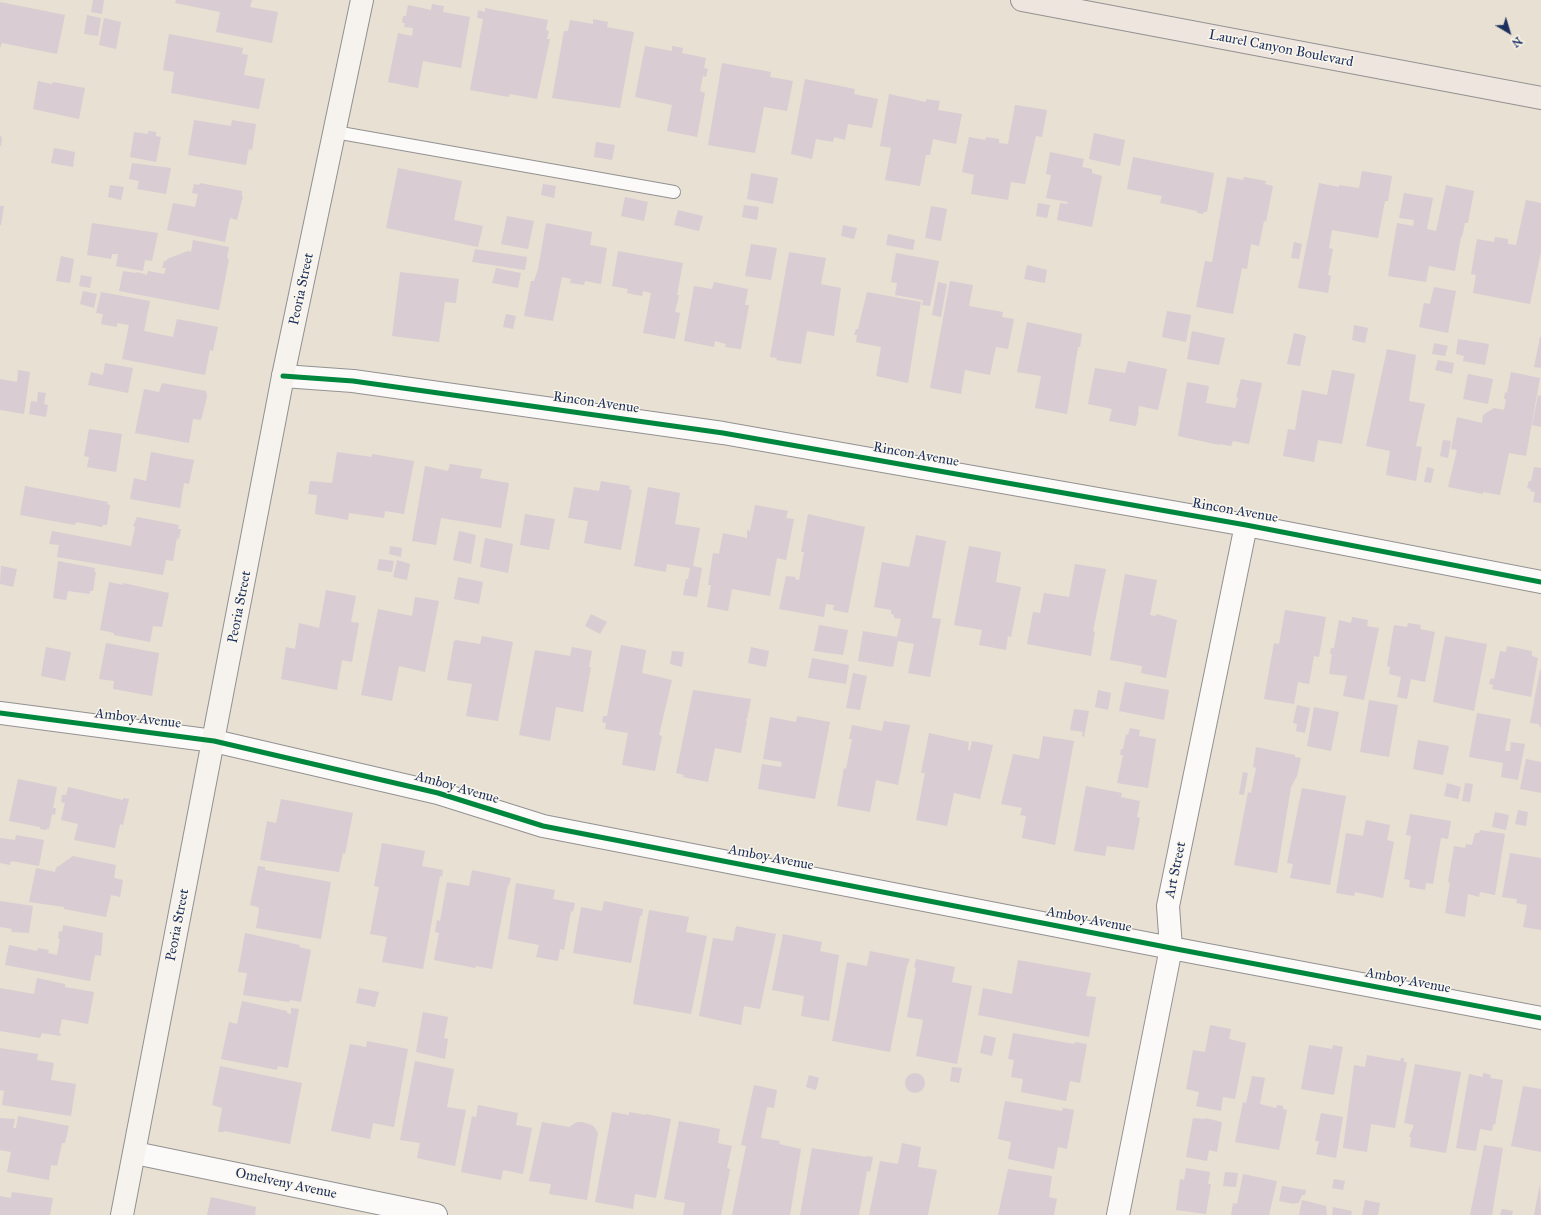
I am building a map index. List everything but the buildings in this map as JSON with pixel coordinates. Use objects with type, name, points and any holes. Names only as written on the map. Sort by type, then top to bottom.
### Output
[{"type":"main road","name":"Laurel Canyon Boulevard","points":[[1022,0],[1541,98]]},
{"type":"street","name":"Peoria Street","points":[[122,1215],[284,376],[362,0]]},
{"type":"street","name":"Rincon Avenue","points":[[284,376],[353,381],[723,433],[1246,525],[1541,582]]},
{"type":"street","name":"Art Street","points":[[1118,1215],[1171,948],[1168,906],[1246,525]]},
{"type":"street","name":"Amboy Avenue","points":[[0,713],[214,741],[438,793],[543,826],[1541,1018]]},
{"type":"street","name":"Omelveny Avenue","points":[[135,1153],[436,1215]]},
{"type":"lane","points":[[335,132],[674,192]]},
{"type":"cycle path","points":[[283,376],[353,381],[723,433],[1246,525],[1541,582]]},
{"type":"cycle path","points":[[0,713],[214,741],[438,793],[543,826],[1541,1018]]}]
